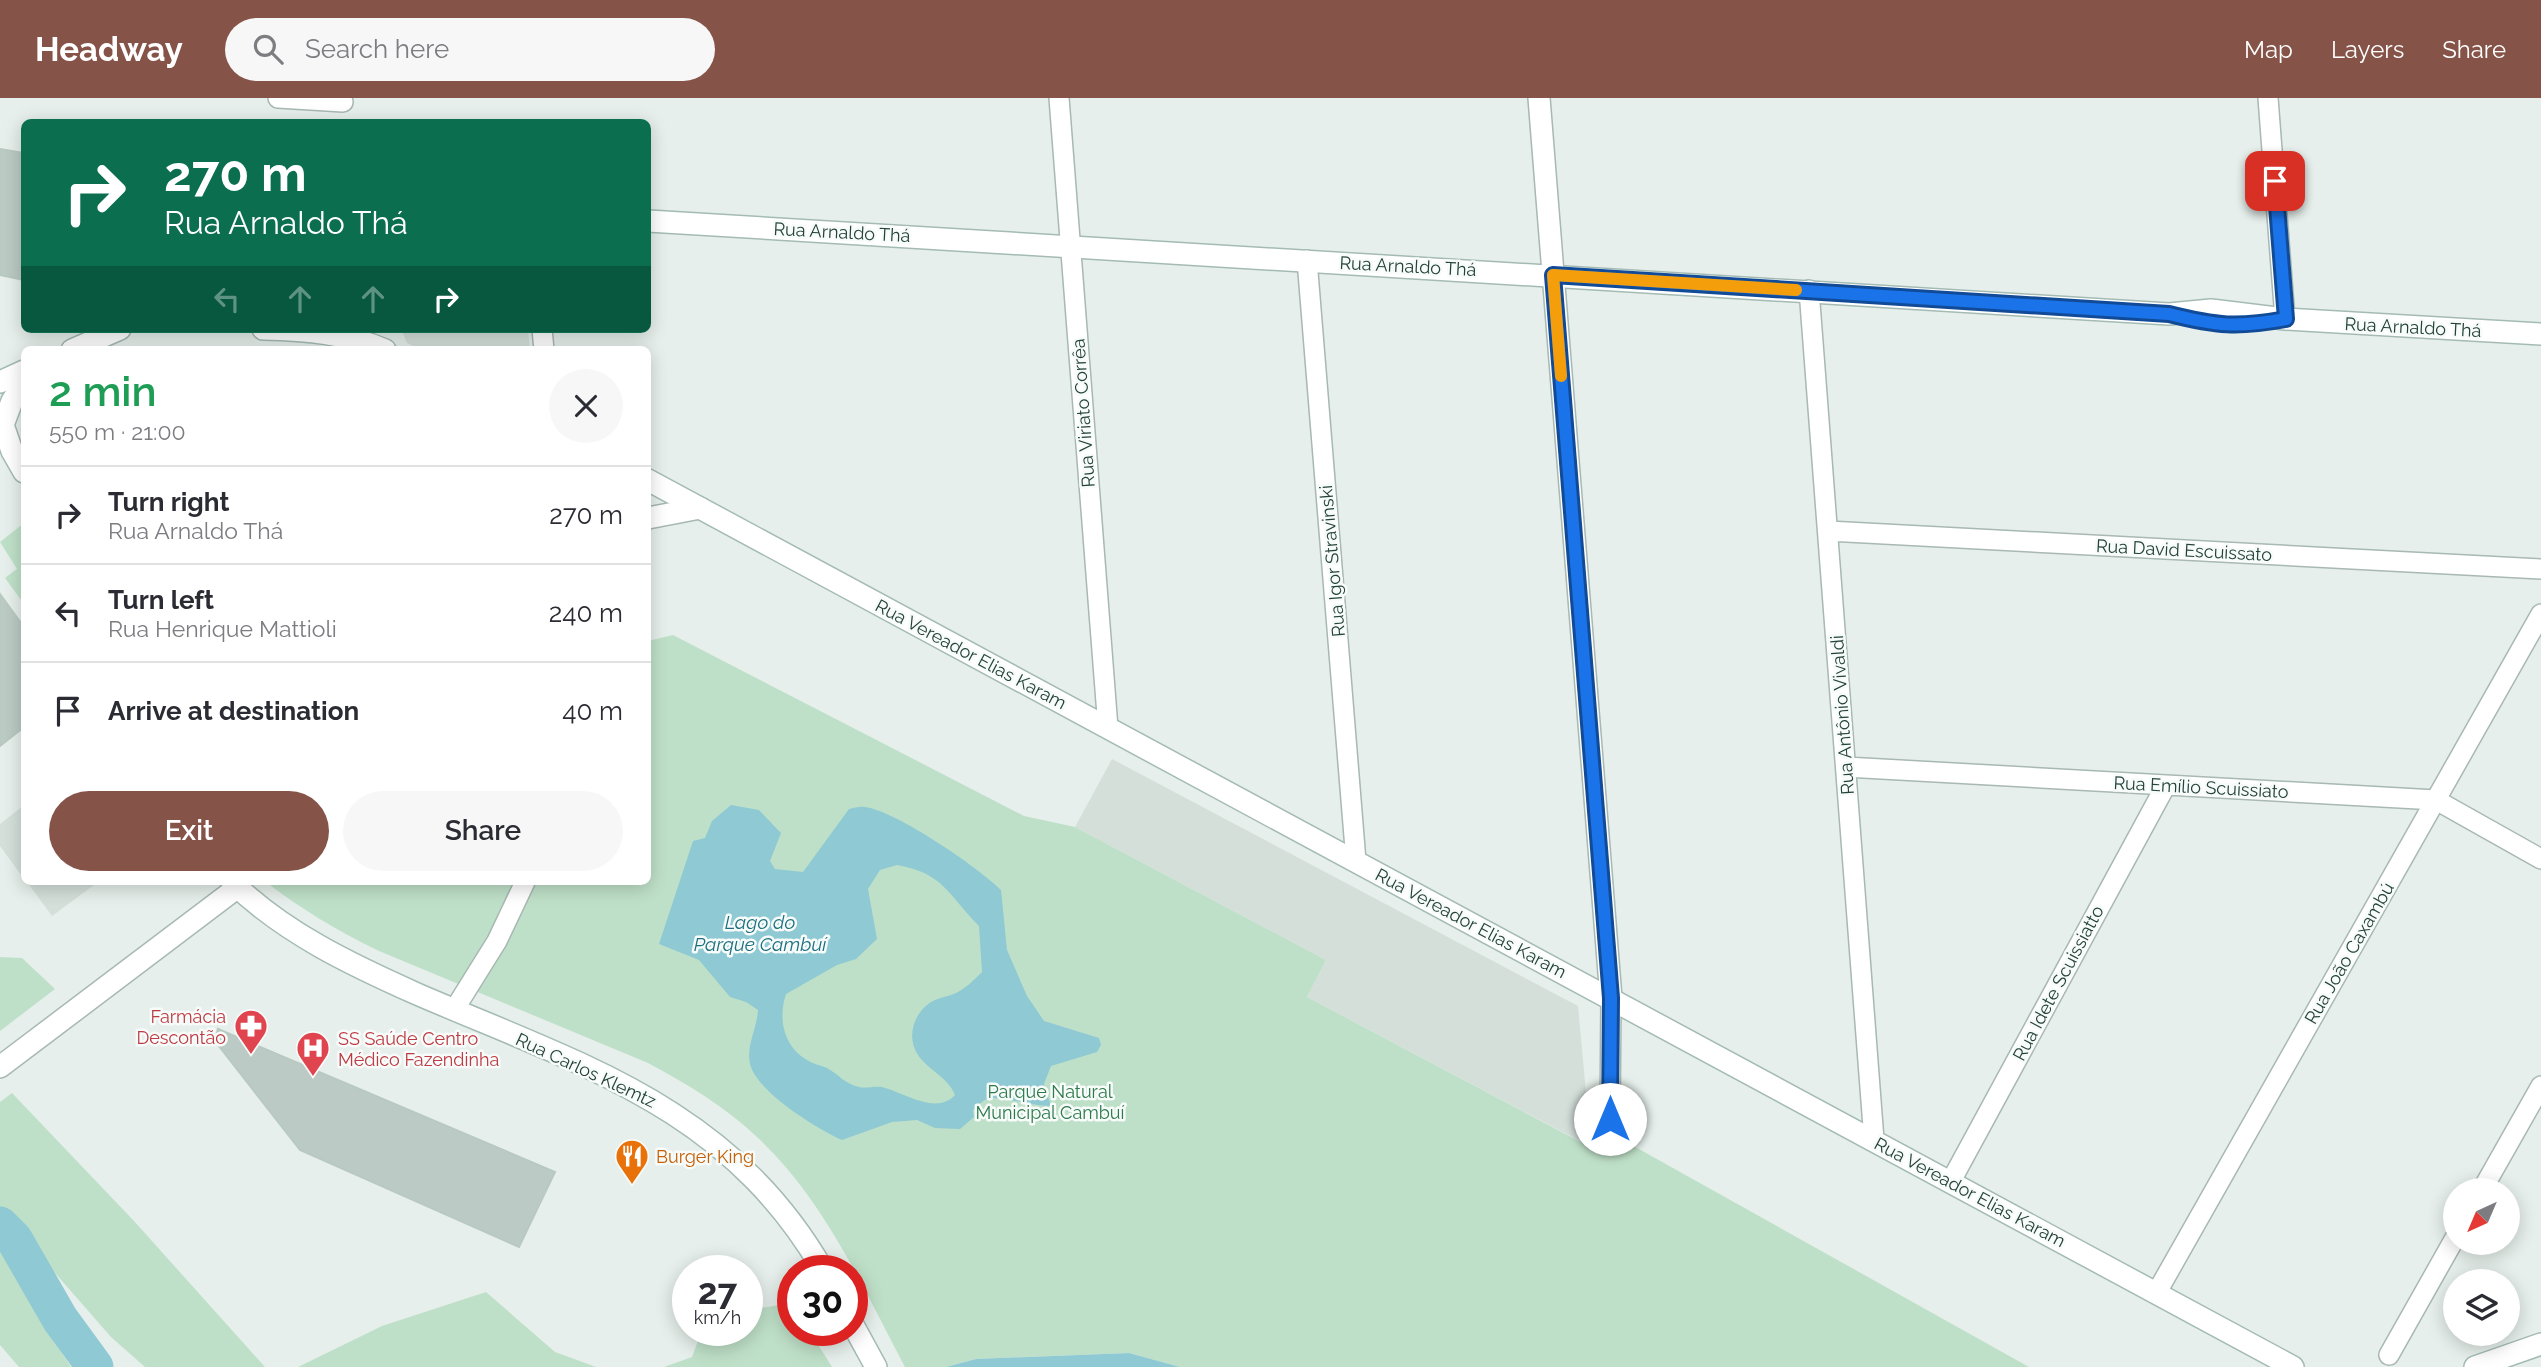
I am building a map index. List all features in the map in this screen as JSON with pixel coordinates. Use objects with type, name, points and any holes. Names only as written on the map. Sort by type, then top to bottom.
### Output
[{"type":"main road","points":[[1539,98],[1611,998]]},
{"type":"main road","name":"Rua Arnaldo Thá","points":[[651,221],[1810,290],[2169,314],[2210,324],[2246,326],[2286,319],[2541,334]]},
{"type":"main road","points":[[81,346],[111,333]]},
{"type":"main road","points":[[328,333],[375,346]]},
{"type":"main road","points":[[0,382],[21,372]]},
{"type":"main road","points":[[21,387],[1,423],[21,467]]},
{"type":"main road","points":[[1,423],[21,435]]},
{"type":"main road","name":"Rua Vereador Elias Karam","points":[[651,482],[2293,1367]]},
{"type":"main road","points":[[651,517],[700,508]]},
{"type":"main road","points":[[0,1067],[235,885]]},
{"type":"main road","name":"Rua Carlos Klemtz","points":[[235,885],[286,925],[320,947],[381,978],[625,1085],[706,1135],[768,1192],[812,1255]]},
{"type":"main road","points":[[2475,1367],[2541,1344]]},
{"type":"main road","points":[[865,1346],[876,1367]]},
{"type":"street","points":[[278,98],[343,100],[345,119]]},
{"type":"street","name":"Rua Viriato Corrêa","points":[[1059,98],[1108,728]]},
{"type":"street","points":[[2268,98],[2286,319]]},
{"type":"street","name":"Rua Igor Stravinski","points":[[1307,260],[1356,861]]},
{"type":"street","name":"Rua Antônio Vivaldi","points":[[1810,290],[1874,1140]]},
{"type":"street","name":"Rua David Escuissato","points":[[1828,531],[2541,569]]},
{"type":"street","name":"Rua João Caxambú","points":[[2157,1292],[2541,614]]},
{"type":"street","name":"Rua Emílio Scuissiato","points":[[1846,767],[2436,800],[2541,859]]},
{"type":"street","name":"Rua Idete Scuissiatto","points":[[1951,1181],[2166,785]]},
{"type":"street","points":[[454,1010],[497,941],[524,885]]},
{"type":"street","points":[[1610,1119],[1611,998]]},
{"type":"street","points":[[2489,1178],[2541,1086]]},
{"type":"street","points":[[2389,1355],[2445,1255]]},
{"type":"shaded area","points":[[403,333],[528,333],[530,346],[413,346],[407,343]]},
{"type":"shaded area","points":[[1112,759],[1578,1006],[1591,1147],[1307,997],[1326,960],[1075,827]]},
{"type":"shaded area","points":[[21,807],[21,875],[0,846],[0,824]]},
{"type":"shaded area","points":[[29,885],[94,885],[52,916]]},
{"type":"green space","points":[[21,525],[21,600],[5,578],[17,569],[0,542]]},
{"type":"green space","name":"Parque Natural Municipal Cambuí","points":[[673,635],[1024,816],[1075,827],[1326,960],[1307,997],[1590,1147],[1588,1123],[1621,1139],[2029,1367],[1180,1367],[1129,1353],[976,1359],[946,1367],[905,1367],[868,1295],[868,1255],[846,1255],[823,1217],[782,1163],[733,1116],[648,1063],[379,951],[335,928],[270,885],[651,885],[651,640]]},
{"type":"green space","points":[[0,957],[22,958],[55,989],[0,1031]]},
{"type":"green space","points":[[12,1093],[134,1221],[265,1367],[145,1367],[111,1337],[0,1210],[0,1102]]},
{"type":"green space","points":[[0,1242],[40,1320],[71,1367],[19,1367],[0,1345]]},
{"type":"green space","points":[[486,1292],[555,1352],[596,1367],[298,1367],[382,1326]]},
{"type":"green space","points":[[777,1305],[777,1346],[819,1346],[832,1367],[664,1367],[692,1357],[696,1346],[763,1346],[763,1308]]},
{"type":"water","name":"Lago do Parque Cambuí","points":[[731,805],[759,810],[781,833],[770,861],[775,869],[803,872],[849,809],[863,807],[879,811],[916,829],[956,855],[1001,890],[1007,950],[1027,996],[1044,1021],[1099,1038],[1101,1045],[1097,1052],[1051,1066],[1044,1084],[1051,1106],[989,1098],[973,1110],[974,1117],[960,1129],[935,1128],[917,1120],[892,1122],[842,1140],[818,1127],[775,1097],[755,1075],[750,1064],[749,1050],[758,1010],[746,1002],[730,997],[699,960],[659,944],[693,841],[705,838],[712,821]],"holes":[[[897,865],[913,869],[944,887],[979,926],[982,972],[960,991],[928,1004],[917,1016],[912,1032],[914,1048],[918,1055],[948,1083],[955,1095],[939,1103],[921,1101],[882,1087],[854,1086],[799,1054],[784,1031],[786,994],[837,965],[856,959],[877,939],[868,889],[880,870]]]},
{"type":"water","points":[[1129,1353],[1180,1367],[946,1367],[976,1359]]},
{"type":"building","points":[[0,149],[21,152],[21,279],[0,275]]},
{"type":"building","points":[[0,594],[21,623],[21,729],[0,746]]},
{"type":"building","points":[[218,1029],[555,1172],[519,1247],[300,1150],[215,1041]]},
{"type":"waterway","points":[[0,1225],[14,1239],[60,1319],[95,1367]]},
{"type":"slow traffic","points":[[1561,376],[1553,275],[1796,290]]},
{"type":"place","name":"Farmácia Descontão","points":[[251,1056]]},
{"type":"place","name":"SS Saúde Centro Médico Fazendinha","points":[[313,1078]]},
{"type":"place","name":"Burger King","points":[[632,1186]]},
{"type":"route","points":[[1610,1119],[1611,998],[1553,275],[2169,314],[2210,324],[2246,326],[2286,319],[2275,181]]}]
